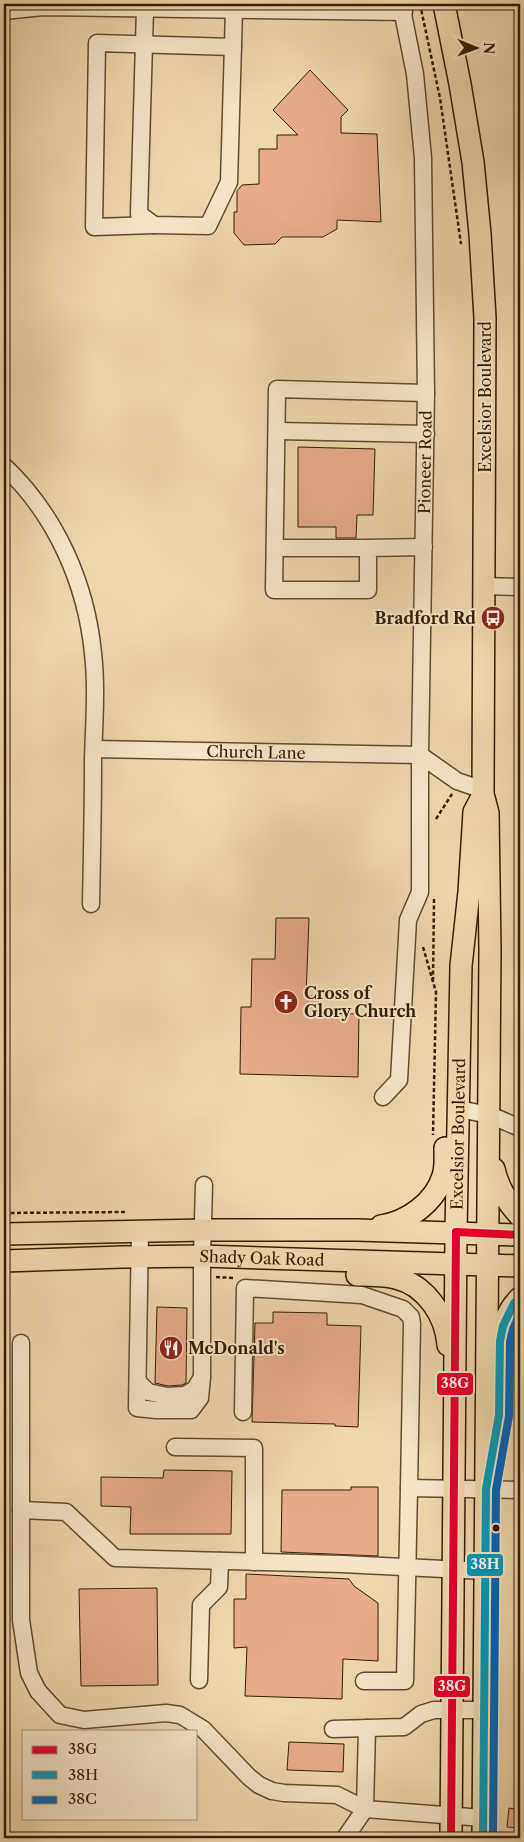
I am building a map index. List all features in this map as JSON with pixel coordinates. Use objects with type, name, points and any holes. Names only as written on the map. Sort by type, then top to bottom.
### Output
[{"type":"main road","name":"Excelsior Boulevard","points":[[444,4],[467,120],[480,234],[485,318],[483,792],[488,813],[490,950],[488,1264],[503,1360]]},
{"type":"main road","name":"Excelsior Boulevard","points":[[451,1838],[456,1436],[456,1232],[462,966],[474,812],[483,792]]},
{"type":"main road","points":[[357,1230],[387,1225],[400,1221],[413,1213],[432,1198],[444,1174],[447,1048],[462,966]]},
{"type":"main road","points":[[490,1146],[497,1182],[512,1207],[520,1216]]},
{"type":"main road","name":"Shady Oak Road","points":[[4,1234],[202,1230],[357,1230],[520,1235]]},
{"type":"main road","name":"Shady Oak Road","points":[[4,1261],[202,1256],[520,1266]]},
{"type":"main road","points":[[247,1258],[281,1272],[378,1275],[398,1278],[418,1288],[438,1310],[448,1334],[456,1436]]},
{"type":"main road","points":[[483,1828],[486,1489],[499,1415],[503,1360],[502,1326],[514,1303],[520,1298]]},
{"type":"street","points":[[4,11],[43,7],[234,10],[402,8]]},
{"type":"street","name":"Pioneer Road","points":[[383,1097],[399,1080],[408,920],[420,892],[420,755],[426,434],[424,158],[415,74],[402,8]]},
{"type":"street","points":[[145,9],[139,214],[154,225]]},
{"type":"street","points":[[233,47],[97,43],[94,227],[208,226],[229,182],[233,47],[234,10]]},
{"type":"street","points":[[368,548],[368,590],[274,590],[277,389],[426,393]]},
{"type":"street","points":[[276,431],[426,434]]},
{"type":"street","points":[[4,466],[40,506],[61,541],[76,577],[87,616],[93,654],[94,749],[91,904]]},
{"type":"street","points":[[275,548],[424,547]]},
{"type":"street","points":[[485,586],[520,587]]},
{"type":"street","name":"Church Lane","points":[[94,749],[420,755]]},
{"type":"street","points":[[420,755],[457,781],[483,792]]},
{"type":"street","points":[[458,1109],[490,1115],[520,1128]]},
{"type":"street","points":[[140,1231],[137,1408],[191,1410],[200,1398],[202,1377],[202,1230],[204,1185]]},
{"type":"street","points":[[243,1412],[245,1288],[362,1295],[403,1309],[411,1317],[405,1681],[364,1681]]},
{"type":"street","points":[[21,1343],[21,1620],[29,1672],[38,1690],[60,1715],[84,1720],[166,1713],[180,1715],[203,1729],[249,1777],[259,1785],[272,1791],[337,1795],[365,1808],[452,1816],[483,1828]]},
{"type":"street","points":[[175,1447],[254,1448],[254,1562]]},
{"type":"street","points":[[409,1488],[520,1490]]},
{"type":"street","points":[[21,1510],[66,1512],[115,1558],[342,1564],[485,1571]]},
{"type":"street","points":[[199,1680],[201,1605],[219,1587],[220,1561]]},
{"type":"street","points":[[333,1728],[404,1727],[421,1714],[434,1710],[483,1710]]},
{"type":"street","points":[[345,1838],[365,1808],[367,1728]]},
{"type":"path","points":[[420,4],[440,98],[461,248]]},
{"type":"path","points":[[436,821],[457,781]]},
{"type":"path","points":[[433,981],[434,894]]},
{"type":"path","points":[[423,946],[436,992],[432,1089],[433,1143]]},
{"type":"building","points":[[310,70],[348,110],[341,117],[341,133],[377,134],[381,222],[337,220],[337,229],[323,237],[282,237],[275,244],[244,245],[234,233],[237,191],[242,185],[259,184],[259,149],[277,149],[277,135],[298,135],[273,110]]},
{"type":"building","points":[[298,447],[375,449],[373,515],[357,515],[356,538],[336,538],[336,527],[298,527]]},
{"type":"building","name":"Cross of Glory Church","points":[[276,918],[309,918],[306,996],[322,996],[321,1013],[359,1014],[358,1077],[240,1074],[241,1007],[251,1007],[252,959],[275,959]]},
{"type":"building","name":"McDonald's","points":[[157,1307],[187,1308],[186,1383],[182,1385],[168,1386],[155,1383]]},
{"type":"building","points":[[273,1312],[327,1313],[327,1325],[361,1326],[358,1427],[335,1426],[335,1424],[252,1422],[255,1323],[273,1323]]},
{"type":"building","points":[[164,1470],[232,1471],[231,1534],[130,1534],[131,1507],[101,1506],[101,1477],[163,1478]]},
{"type":"building","points":[[351,1487],[378,1487],[378,1556],[281,1552],[282,1490],[351,1490]]},
{"type":"building","points":[[246,1574],[349,1579],[354,1586],[378,1603],[378,1661],[343,1659],[342,1699],[245,1696],[247,1647],[234,1648],[234,1599],[246,1599]]},
{"type":"building","points":[[157,1588],[158,1685],[81,1686],[79,1589]]},
{"type":"building","points":[[289,1742],[344,1744],[343,1772],[287,1770]]},
{"type":"building","points":[[509,1808],[520,1810],[520,1828],[507,1827]]},
{"type":"transit line","name":"38G","points":[[456,1232],[520,1235]]},
{"type":"transit line","name":"38G","points":[[451,1838],[456,1232]]},
{"type":"transit line","name":"38H","points":[[483,1838],[486,1489],[499,1415],[500,1341],[503,1326],[514,1303],[520,1298]]},
{"type":"transit line","name":"38C","points":[[493,1838],[496,1490],[509,1416],[510,1342],[520,1313]]},
{"type":"place","name":"Bradford Rd","points":[[493,618]]},
{"type":"place","name":"Cross of Glory Church","points":[[286,1002]]},
{"type":"place","name":"McDonald's","points":[[171,1348]]}]
